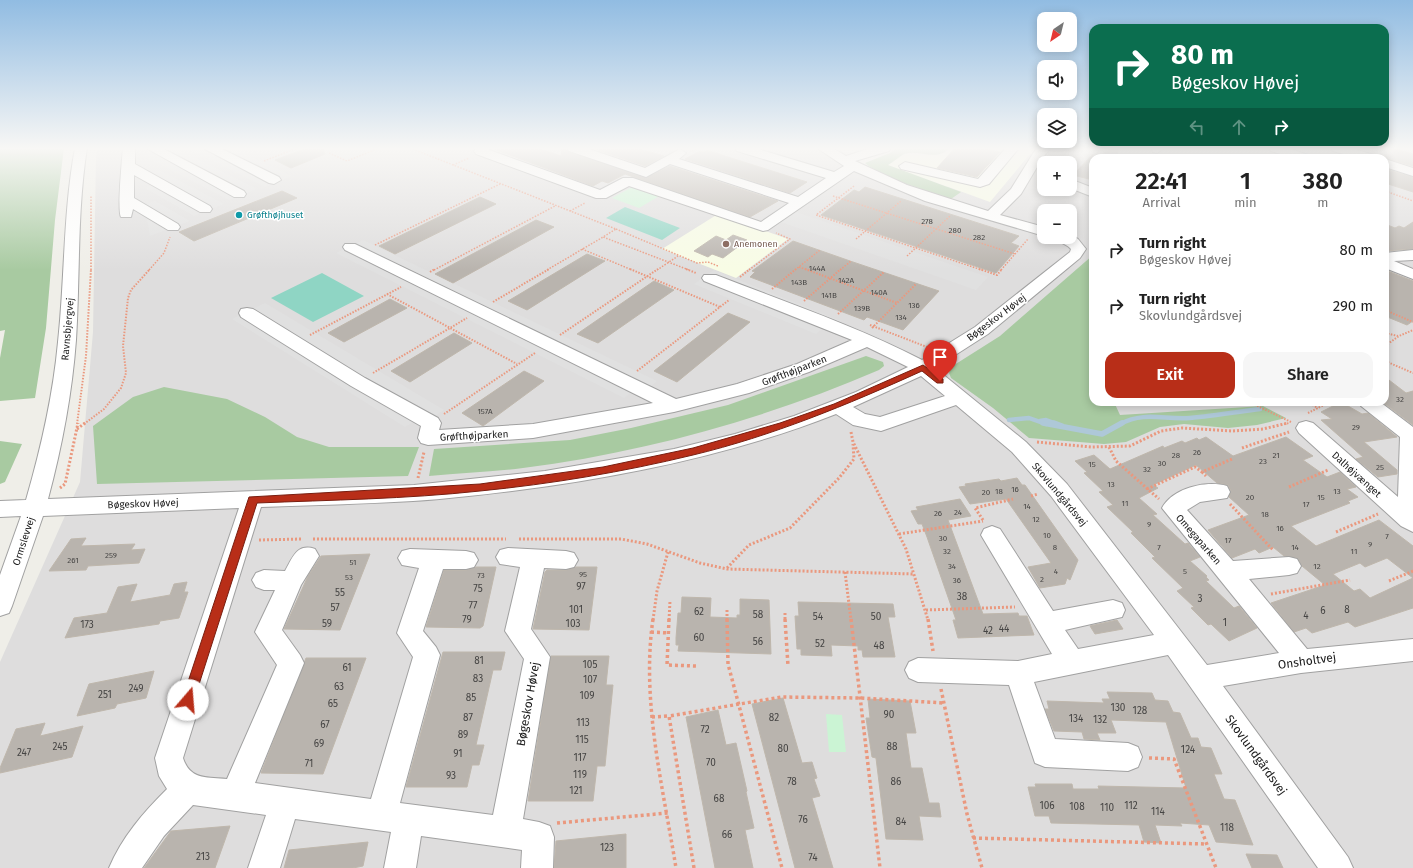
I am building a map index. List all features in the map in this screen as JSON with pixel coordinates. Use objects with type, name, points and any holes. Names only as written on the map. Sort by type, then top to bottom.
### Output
[{"type":"street","name":"Ravnsbjergvej","points":[[33,507],[49,455],[62,387],[67,343],[76,189]]},
{"type":"street","points":[[126,214],[127,189]]},
{"type":"street","points":[[168,189],[205,209]]},
{"type":"street","points":[[229,189],[239,194]]},
{"type":"street","points":[[583,189],[601,195],[614,189]]},
{"type":"street","points":[[650,189],[763,228],[820,189]]},
{"type":"street","points":[[764,189],[800,202]]},
{"type":"street","points":[[906,189],[1037,230]]},
{"type":"street","points":[[990,216],[1017,189]]},
{"type":"street","points":[[126,200],[173,227]]},
{"type":"street","name":"Bøgeskov Høvej","points":[[33,507],[414,492],[545,480],[661,459],[725,443],[837,406],[923,368],[969,338],[1075,255],[1079,249],[1073,244]]},
{"type":"street","points":[[355,250],[674,406]]},
{"type":"street","points":[[1389,257],[1413,255]]},
{"type":"street","points":[[1389,264],[1413,274]]},
{"type":"street","points":[[710,278],[864,339],[923,368]]},
{"type":"street","name":"Grøfthøjparken","points":[[247,313],[358,382],[431,423],[428,438],[533,431],[674,406],[742,389],[803,368],[864,339]]},
{"type":"street","name":"Skovlundgårdsvej","points":[[923,368],[1019,447],[1059,490],[1201,678],[1337,868]]},
{"type":"street","points":[[837,406],[855,418],[867,423],[881,424],[960,397]]},
{"type":"street","points":[[1373,406],[1410,435],[1406,517]]},
{"type":"street","name":"Dalhøjvænget","points":[[1300,421],[1406,517]]},
{"type":"street","name":"Omegaparken","points":[[1219,492],[1195,494],[1172,508],[1228,571],[1301,662]]},
{"type":"street","points":[[253,499],[169,758],[174,776],[188,788],[539,837],[537,868]]},
{"type":"street","name":"Ormslevvej","points":[[0,509],[33,507],[22,548],[0,606]]},
{"type":"street","points":[[987,528],[1072,663]]},
{"type":"street","points":[[235,795],[291,662],[268,632],[307,545]]},
{"type":"street","name":"Bøgeskov Høvej","points":[[505,832],[537,657],[518,631],[517,548]]},
{"type":"street","points":[[517,548],[566,560]]},
{"type":"street","points":[[400,868],[395,817],[427,655],[410,633],[422,558],[466,560]]},
{"type":"street","name":"Omegaparken","points":[[1228,571],[1289,566]]},
{"type":"street","points":[[264,580],[291,582]]},
{"type":"street","points":[[1042,615],[1112,610]]},
{"type":"street","points":[[927,670],[1018,673],[1174,642]]},
{"type":"street","name":"Onsholtvej","points":[[1201,678],[1301,662],[1413,650]]},
{"type":"street","points":[[1018,673],[1045,753],[1128,757]]},
{"type":"street","points":[[125,868],[138,843],[152,825],[188,788]]},
{"type":"street","points":[[264,868],[285,802]]},
{"type":"path","points":[[355,250],[490,189]]},
{"type":"path","points":[[511,189],[616,230],[603,237],[710,278]]},
{"type":"path","points":[[851,189],[816,215],[997,275],[1028,239]]},
{"type":"path","points":[[816,191],[1015,254]]},
{"type":"path","points":[[1389,192],[1413,201]]},
{"type":"path","points":[[856,239],[901,201]]},
{"type":"path","points":[[308,336],[555,206]]},
{"type":"path","points":[[907,256],[950,216]]},
{"type":"path","points":[[77,430],[104,409],[121,388],[126,372],[123,346],[127,305],[131,290],[164,253],[173,227]]},
{"type":"path","points":[[624,381],[720,307],[735,288],[790,239]]},
{"type":"path","points":[[582,249],[720,307]]},
{"type":"path","points":[[761,298],[820,250]]},
{"type":"path","points":[[793,311],[851,261]]},
{"type":"path","points":[[799,268],[897,303]]},
{"type":"path","points":[[828,324],[884,272]]},
{"type":"path","points":[[864,339],[916,284]]},
{"type":"path","points":[[387,294],[517,364]]},
{"type":"path","points":[[1389,312],[1413,322]]},
{"type":"path","points":[[1389,343],[1399,336],[1413,330]]},
{"type":"path","points":[[1389,334],[1399,336]]},
{"type":"path","points":[[1389,363],[1413,373]]},
{"type":"path","points":[[1260,406],[1300,421]]},
{"type":"path","points":[[1315,406],[1319,408]]},
{"type":"path","points":[[1242,448],[1286,433],[1300,421],[1323,406]]},
{"type":"path","points":[[727,569],[748,545],[790,528],[839,478],[854,459],[854,442],[851,427],[855,418]]},
{"type":"path","points":[[1019,447],[1037,442],[1109,447],[1130,446],[1161,431],[1182,428],[1233,431],[1263,428],[1300,421]]},
{"type":"path","points":[[414,492],[428,438]]},
{"type":"path","points":[[854,442],[899,534],[926,610],[927,670],[944,703],[973,838],[982,868]]},
{"type":"path","points":[[1109,447],[1116,461],[1147,489],[1172,508]]},
{"type":"path","points":[[1202,472],[1232,459]]},
{"type":"path","points":[[1289,487],[1346,464]]},
{"type":"path","points":[[1147,489],[1195,467],[1202,472],[1289,566]]},
{"type":"path","points":[[899,534],[987,528],[975,508],[1013,499]]},
{"type":"path","points":[[1336,532],[1406,517]]},
{"type":"path","points":[[252,540],[307,545],[517,548],[621,539],[647,544],[700,563],[727,569],[914,574]]},
{"type":"path","points":[[668,552],[659,577],[651,632],[650,672],[652,717],[676,868]]},
{"type":"path","points":[[1389,581],[1413,570]]},
{"type":"path","points":[[845,572],[880,868]]},
{"type":"path","points":[[1249,597],[1350,580]]},
{"type":"path","points":[[670,601],[667,665],[696,666]]},
{"type":"path","points":[[727,610],[728,664],[782,868]]},
{"type":"path","points":[[926,610],[1042,615]]},
{"type":"path","points":[[785,613],[788,666]]},
{"type":"path","points":[[651,632],[669,633]]},
{"type":"path","points":[[652,717],[669,716],[781,697],[860,698],[944,703]]},
{"type":"path","points":[[669,716],[694,868]]},
{"type":"path","points":[[1128,757],[1174,759],[1216,868]]},
{"type":"path","points":[[539,837],[540,825],[668,813]]},
{"type":"path","points":[[973,838],[1206,844]]},
{"type":"shaded area","points":[[95,189],[924,189],[951,199],[948,189],[1037,189],[1037,196],[1077,196],[1077,189],[1089,189],[1089,406],[1389,406],[1389,189],[1413,189],[1413,868],[0,868],[0,662],[80,482],[93,332]]},
{"type":"shaded area","points":[[146,189],[194,189],[224,204],[194,216]]},
{"type":"shaded area","points":[[207,189],[257,189],[229,200]]},
{"type":"shaded area","points":[[953,189],[1001,189],[990,202]]},
{"type":"shaded area","points":[[155,201],[190,221],[150,236],[147,219],[131,210]]},
{"type":"shaded area","points":[[796,212],[988,277],[976,290],[781,222]]},
{"type":"shaded area","name":"Anemonen","points":[[718,214],[788,239],[736,278],[662,249]]},
{"type":"shaded area","points":[[363,240],[657,381],[640,395],[633,391],[624,398],[336,253]]},
{"type":"shaded area","points":[[714,270],[841,321],[829,332],[822,329],[816,334],[694,284]]},
{"type":"shaded area","points":[[265,303],[444,410],[422,424],[416,420],[405,427],[232,319]]},
{"type":"green space","points":[[0,189],[59,189],[46,328],[35,398],[0,401],[0,358],[5,330],[0,331]]},
{"type":"green space","points":[[629,189],[642,189],[661,195],[639,208],[612,198]]},
{"type":"green space","points":[[920,189],[952,189],[961,192],[951,199]]},
{"type":"green space","points":[[625,207],[680,228],[662,240],[606,218]]},
{"type":"green space","points":[[1089,258],[1089,406],[1116,406],[1120,415],[1263,406],[1286,418],[1257,425],[1228,428],[1184,424],[1160,427],[1126,442],[1104,444],[1029,438],[993,408],[951,378],[949,373],[951,367],[1000,336]]},
{"type":"green space","points":[[322,273],[364,296],[313,322],[271,298]]},
{"type":"green space","points":[[866,356],[883,362],[884,366],[879,370],[836,388],[793,404],[704,431],[660,443],[569,461],[511,469],[429,476],[434,449],[570,440],[631,428],[728,405]]},
{"type":"green space","points":[[164,387],[227,399],[265,417],[297,437],[329,447],[419,447],[408,476],[97,484],[93,426],[133,397]]},
{"type":"green space","points":[[0,441],[22,444],[5,482],[0,484]]},
{"type":"green space","points":[[826,714],[842,715],[846,752],[829,752]]},
{"type":"building","points":[[667,189],[739,189],[778,201],[750,217]]},
{"type":"building","points":[[776,189],[797,189],[790,193]]},
{"type":"building","points":[[863,189],[870,189],[1019,236],[1011,243],[1019,246],[996,273],[821,215],[854,190],[859,192]]},
{"type":"building","points":[[1402,189],[1413,189],[1413,192]]},
{"type":"building","name":"Grøfthøjhuset","points":[[282,191],[297,198],[194,241],[179,232]]},
{"type":"building","points":[[480,197],[496,204],[395,254],[379,246]]},
{"type":"building","points":[[536,220],[554,227],[453,283],[435,274]]},
{"type":"building","points":[[1413,222],[1413,249],[1389,251],[1389,226],[1395,228],[1399,226],[1404,228]]},
{"type":"building","points":[[733,235],[747,240],[723,258],[712,254],[708,257],[694,251],[716,236],[726,240]]},
{"type":"building","points":[[793,241],[939,291],[903,330],[867,317],[864,320],[750,277],[755,272],[752,271]]},
{"type":"building","points":[[587,254],[605,261],[527,310],[508,301]]},
{"type":"building","points":[[1389,272],[1413,281],[1413,321],[1407,325],[1389,318]]},
{"type":"building","points":[[654,281],[674,290],[598,343],[577,334]]},
{"type":"building","points":[[390,299],[407,308],[344,342],[328,333]]},
{"type":"building","points":[[728,313],[750,322],[677,382],[654,371]]},
{"type":"building","points":[[454,333],[472,343],[410,382],[391,371]]},
{"type":"building","points":[[524,371],[544,381],[483,426],[462,413]]},
{"type":"building","points":[[1389,380],[1406,393],[1413,391],[1413,425],[1388,406],[1389,406]]},
{"type":"building","points":[[1333,406],[1348,406],[1362,414],[1368,413],[1397,437],[1364,442],[1397,470],[1397,474],[1378,477],[1356,459],[1363,457],[1321,420],[1332,419],[1321,412]]},
{"type":"building","points":[[1206,437],[1233,456],[1286,437],[1313,456],[1303,460],[1327,477],[1340,472],[1356,487],[1347,489],[1358,497],[1348,501],[1350,503],[1291,526],[1316,546],[1379,520],[1413,546],[1413,578],[1413,608],[1355,627],[1348,622],[1312,633],[1306,628],[1294,632],[1271,603],[1325,585],[1302,566],[1297,558],[1284,556],[1273,547],[1259,553],[1255,549],[1232,558],[1208,530],[1249,515],[1229,497],[1231,491],[1228,485],[1217,483],[1196,465],[1153,485],[1158,488],[1139,498],[1157,514],[1153,515],[1185,544],[1188,543],[1200,557],[1190,561],[1207,576],[1206,577],[1209,580],[1206,581],[1234,608],[1239,606],[1257,628],[1229,641],[1211,624],[1208,625],[1191,608],[1194,607],[1177,591],[1183,588],[1152,558],[1155,557],[1131,533],[1133,532],[1107,507],[1113,505],[1099,492],[1103,491],[1084,473],[1087,472],[1075,461],[1094,455],[1110,469],[1163,446],[1164,448],[1182,441],[1185,443],[1197,438],[1199,440]],"holes":[[[1387,558],[1413,578],[1370,598],[1360,589],[1354,591],[1333,574],[1360,563],[1365,567]]]},
{"type":"building","points":[[1017,478],[1022,485],[1025,485],[1078,560],[1070,580],[1067,578],[1065,584],[1040,588],[1028,567],[1051,563],[1006,499],[970,504],[959,487],[966,486],[965,484]]},
{"type":"building","points":[[960,499],[971,516],[948,520],[983,614],[1018,613],[1019,616],[1027,616],[1034,635],[958,638],[953,620],[956,620],[927,537],[922,524],[918,524],[911,511],[918,510],[916,507]]},
{"type":"building","points":[[86,538],[81,546],[135,544],[131,550],[145,549],[139,563],[88,566],[86,570],[49,571],[71,539]]},
{"type":"building","points":[[370,554],[340,630],[284,629],[308,576],[321,556]]},
{"type":"building","points":[[476,567],[496,567],[483,626],[480,628],[426,627],[444,570],[466,570]]},
{"type":"building","points":[[576,567],[597,567],[589,630],[533,629],[545,572],[547,570],[566,570]]},
{"type":"building","points":[[187,582],[184,592],[188,592],[179,618],[160,621],[159,624],[65,638],[74,618],[107,613],[118,587],[137,584],[130,602],[170,595],[174,584]]},
{"type":"building","points":[[682,597],[711,598],[710,617],[737,618],[737,615],[740,615],[740,599],[769,600],[771,654],[678,651],[679,645],[676,645],[676,638],[678,613],[681,613]]},
{"type":"building","points":[[798,602],[893,604],[895,617],[888,617],[895,657],[863,657],[862,650],[858,650],[858,646],[831,645],[832,656],[801,655],[801,649],[797,649],[795,616],[799,616]]},
{"type":"building","points":[[1117,620],[1123,629],[1095,634],[1090,626]]},
{"type":"building","points":[[443,652],[505,652],[501,670],[493,670],[476,745],[484,745],[479,765],[472,765],[467,787],[406,787]]},
{"type":"building","points":[[551,656],[609,656],[606,685],[613,685],[605,766],[597,766],[593,801],[528,801]]},
{"type":"building","points":[[306,658],[366,658],[323,774],[261,773]]},
{"type":"building","points":[[154,671],[146,698],[117,704],[115,708],[77,716],[89,684]]},
{"type":"building","points":[[1107,692],[1152,693],[1155,700],[1168,701],[1173,712],[1180,713],[1191,738],[1198,738],[1201,747],[1211,748],[1222,774],[1214,774],[1224,799],[1235,800],[1253,845],[1216,842],[1209,825],[1180,823],[1182,826],[1155,825],[1161,843],[1144,842],[1139,825],[1051,823],[1049,816],[1035,816],[1028,787],[1036,787],[1035,784],[1072,784],[1073,789],[1099,789],[1098,786],[1186,788],[1166,722],[1111,720],[1116,733],[1097,733],[1100,740],[1084,739],[1082,732],[1054,731],[1045,709],[1049,709],[1047,701],[1104,703],[1102,699],[1110,699]]},
{"type":"building","points":[[783,698],[802,763],[812,762],[817,778],[814,779],[820,796],[812,798],[833,868],[795,868],[752,704]]},
{"type":"building","points":[[868,699],[910,701],[916,733],[906,733],[911,768],[922,768],[929,803],[939,803],[941,817],[919,816],[923,840],[886,839],[876,758],[872,757],[866,718],[870,718]]},
{"type":"building","points":[[718,710],[726,745],[736,743],[747,791],[754,828],[745,830],[753,868],[715,868],[686,717]]},
{"type":"building","points":[[45,723],[40,736],[83,726],[72,757],[0,773],[0,768],[16,729]]},
{"type":"building","points":[[230,826],[215,868],[144,868],[171,831]]},
{"type":"building","points":[[626,834],[626,868],[554,868],[556,841]]},
{"type":"building","points":[[368,842],[363,866],[353,868],[284,868],[289,850]]},
{"type":"building","points":[[1246,854],[1277,855],[1283,868],[1252,868]]},
{"type":"waterway","points":[[1121,424],[1129,420],[1146,417],[1190,418],[1260,409]]},
{"type":"waterway","points":[[1009,420],[1029,418],[1043,423]]},
{"type":"waterway","points":[[1040,421],[1046,420],[1057,424]]},
{"type":"waterway","points":[[1043,423],[1102,434],[1121,424]]},
{"type":"waterway","points":[[1054,423],[1062,426]]},
{"type":"place","name":"Grøfthøjhuset","points":[[239,215]]},
{"type":"place","name":"Anemonen","points":[[726,244]]},
{"type":"route","points":[[188,700],[253,499],[480,488],[603,471],[694,452],[783,425],[823,412],[923,368],[940,381]]}]
